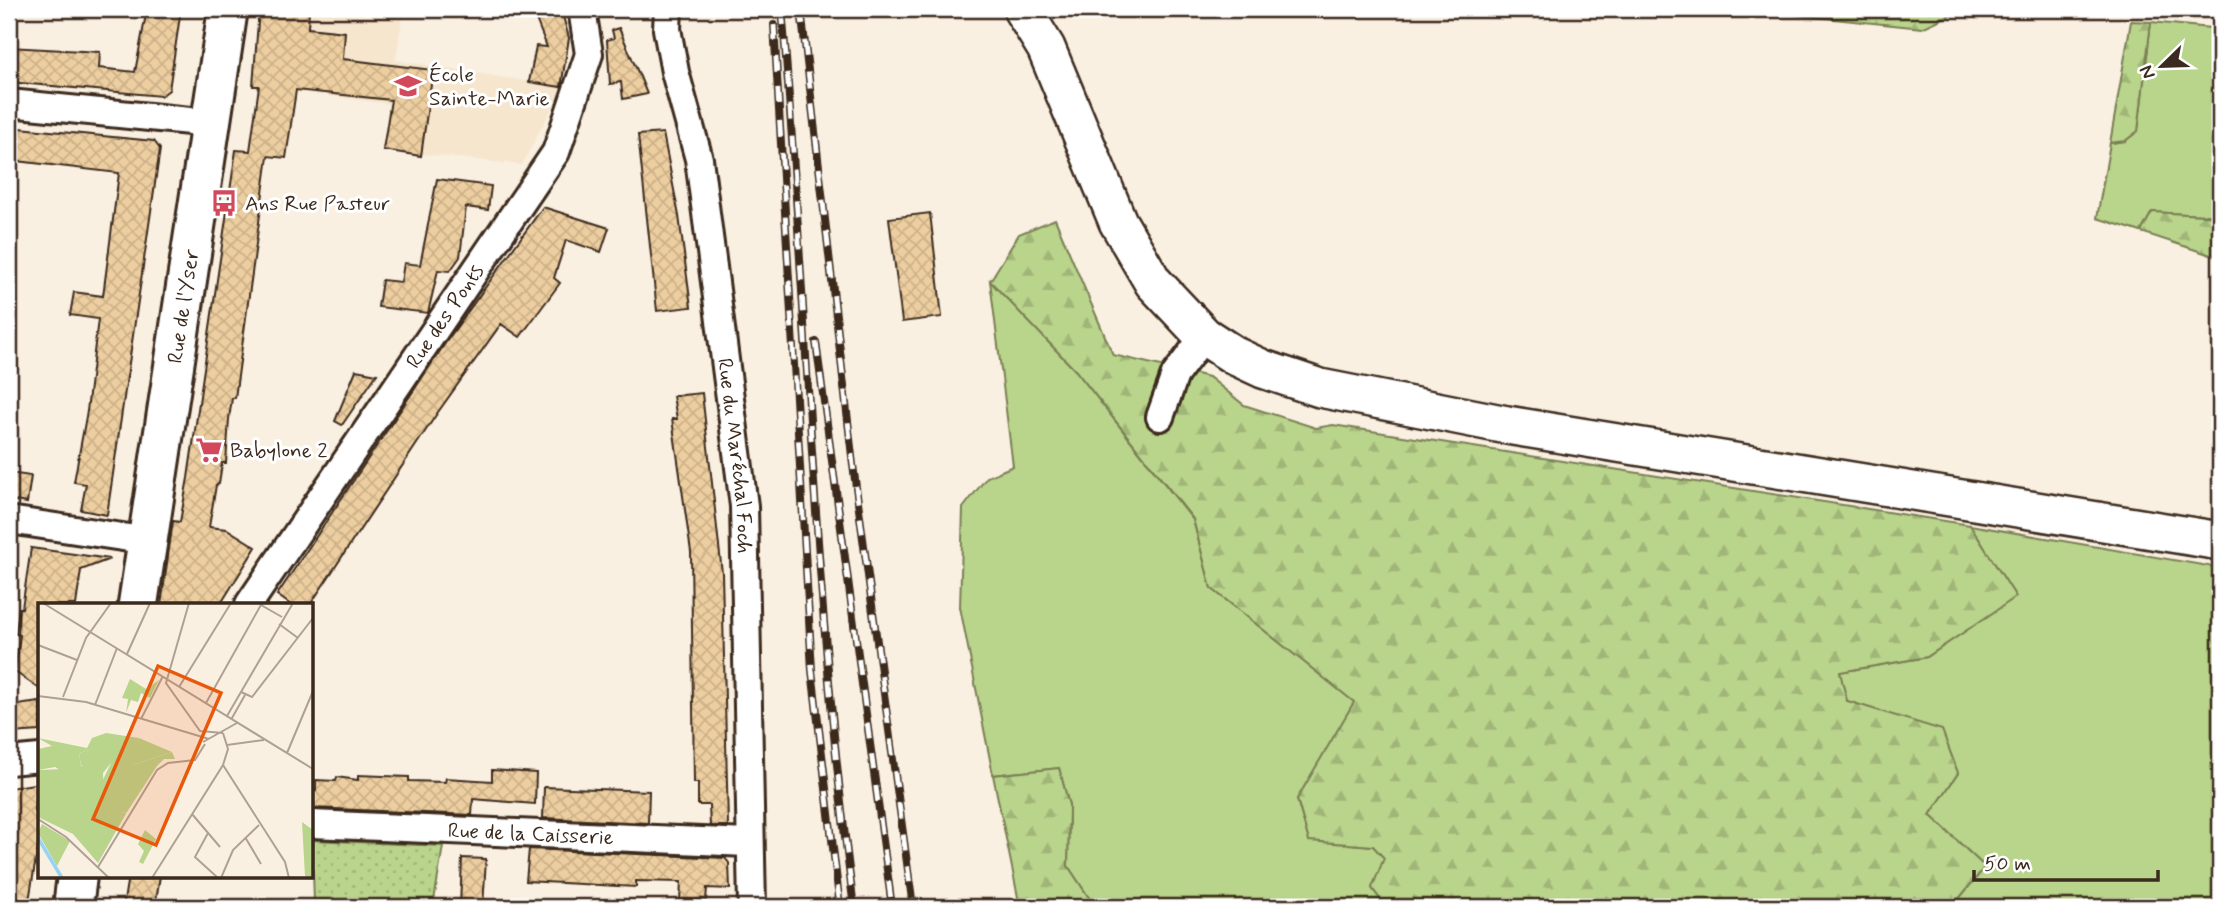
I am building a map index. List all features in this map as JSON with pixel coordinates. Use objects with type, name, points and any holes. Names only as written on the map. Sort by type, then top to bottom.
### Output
[{"type":"main road","name":"Rue de l'Yser","points":[[200,122],[205,9]]},
{"type":"main road","name":"Rue de l'Yser","points":[[138,603],[139,540],[200,122],[228,9]]},
{"type":"main road","name":"Rue de l'Yser","points":[[119,603],[139,540]]},
{"type":"main road","points":[[73,907],[77,878]]},
{"type":"main road","points":[[93,907],[97,878]]},
{"type":"street","name":"Rue des Ponts","points":[[250,603],[556,152],[589,54],[582,9]]},
{"type":"street","name":"Rue du Maréchal Foch","points":[[668,9],[667,29],[675,72],[699,159],[744,506],[748,843],[752,907]]},
{"type":"street","points":[[1022,9],[1046,48],[1118,222],[1153,282],[1204,336],[1245,360],[1320,388],[1520,427],[2220,541]]},
{"type":"street","points":[[9,103],[200,122]]},
{"type":"street","points":[[1160,417],[1175,375],[1204,336]]},
{"type":"street","points":[[9,520],[139,540]]},
{"type":"street","points":[[9,761],[38,758]]},
{"type":"street","name":"Rue de la Caisserie","points":[[313,824],[748,843]]},
{"type":"shaded area","name":"École Sainte-Marie","points":[[259,9],[295,9],[402,19],[396,60],[563,87],[522,165],[383,150],[388,104],[253,86]]},
{"type":"green space","points":[[1736,9],[1963,9],[1922,28]]},
{"type":"green space","points":[[2131,21],[2151,22],[2138,131],[2125,141],[2110,143]]},
{"type":"green space","points":[[2151,22],[2220,29],[2220,216],[2152,212],[2141,232],[2097,218],[2110,143],[2125,141],[2138,131]]},
{"type":"green space","points":[[2152,212],[2220,216],[2220,258],[2141,232]]},
{"type":"green space","points":[[1055,219],[1113,355],[1209,377],[1244,405],[1316,428],[1333,425],[1970,525],[2016,597],[1927,657],[1840,672],[1847,701],[1942,730],[1958,773],[1930,815],[1985,867],[1952,907],[1386,907],[1372,888],[1384,858],[1373,846],[1309,841],[1297,799],[1354,702],[1211,588],[1193,519],[1076,371],[990,281],[1019,234]]},
{"type":"green space","points":[[990,281],[1076,371],[1193,520],[1211,588],[1355,702],[1297,800],[1309,840],[1373,846],[1385,858],[1372,888],[1386,907],[1095,907],[1068,866],[1069,805],[1059,768],[993,775],[960,607],[963,508],[987,477],[1013,466]]},
{"type":"green space","points":[[1970,525],[2220,568],[2220,907],[1952,907],[1985,867],[1930,815],[1958,773],[1942,731],[1847,701],[1839,672],[1927,657],[2015,596]]},
{"type":"green space","points":[[1059,768],[1069,805],[1068,866],[1095,907],[1020,907],[993,775]]},
{"type":"green space","points":[[313,840],[443,846],[433,907],[321,907],[321,902],[314,902]]},
{"type":"building","points":[[147,9],[181,9],[169,90],[161,96],[9,82],[9,47],[100,52],[99,68],[135,72]]},
{"type":"building","points":[[259,9],[309,9],[308,28],[345,32],[343,59],[433,70],[421,156],[383,150],[391,100],[296,90],[286,158],[268,156],[235,398],[232,398],[229,419],[226,463],[222,463],[219,484],[216,485],[209,527],[227,529],[256,547],[221,603],[161,603],[173,521],[180,522],[188,478],[236,150],[250,151],[259,86],[253,86]]},
{"type":"building","points":[[532,9],[561,9],[569,38],[561,87],[529,82],[536,46],[547,47]]},
{"type":"building","points":[[619,28],[647,94],[623,99],[621,82],[610,84],[607,40],[614,38],[612,30]]},
{"type":"building","points":[[9,127],[154,141],[160,149],[107,515],[81,510],[86,484],[74,482],[87,411],[98,319],[70,315],[74,292],[103,296],[119,173],[9,160]]},
{"type":"building","points":[[663,133],[679,216],[691,307],[657,311],[638,135]]},
{"type":"building","points":[[437,179],[491,186],[488,210],[466,207],[460,257],[450,271],[438,270],[428,313],[378,307],[382,280],[401,282],[404,263],[420,265]]},
{"type":"building","points":[[543,207],[609,228],[601,252],[566,240],[554,278],[560,283],[520,337],[501,324],[438,412],[311,603],[288,603],[277,595],[446,342]]},
{"type":"building","points":[[930,213],[942,317],[902,322],[889,218]]},
{"type":"building","points":[[356,370],[377,374],[342,425],[335,421]]},
{"type":"building","points":[[702,393],[722,573],[728,826],[710,826],[709,805],[698,805],[698,783],[694,783],[691,552],[672,419],[677,419],[673,396]]},
{"type":"building","points":[[9,473],[31,476],[27,503],[9,500]]},
{"type":"building","points":[[31,548],[110,559],[81,570],[76,603],[38,603],[38,688],[15,672],[20,635],[16,634],[19,608],[22,608]]},
{"type":"building","points":[[38,702],[38,731],[12,733],[9,706]]},
{"type":"building","points":[[492,770],[536,773],[535,804],[473,799],[472,815],[313,808],[316,780],[336,781],[337,777],[358,780],[358,775],[409,777],[409,781],[445,782],[446,778],[492,781]]},
{"type":"building","points":[[38,783],[34,810],[38,811],[38,846],[28,907],[9,907],[9,788]]},
{"type":"building","points":[[544,787],[649,791],[648,823],[543,818]]},
{"type":"building","points":[[529,849],[725,858],[729,863],[730,889],[707,888],[706,900],[680,901],[681,882],[636,881],[636,887],[526,881]]},
{"type":"building","points":[[462,858],[486,859],[483,907],[460,907]]},
{"type":"building","points":[[128,878],[160,878],[155,907],[123,907]]},
{"type":"railway","points":[[782,9],[820,571],[840,795],[854,907]]},
{"type":"railway","points":[[801,9],[853,465],[913,907]]},
{"type":"railway","points":[[774,25],[812,670],[840,907]]},
{"type":"railway","points":[[816,342],[892,907]]},
{"type":"place","name":"École Sainte-Marie","points":[[408,86]]},
{"type":"place","name":"Ans Rue Pasteur","points":[[224,203]]},
{"type":"place","name":"Babylone 2","points":[[209,450]]}]
